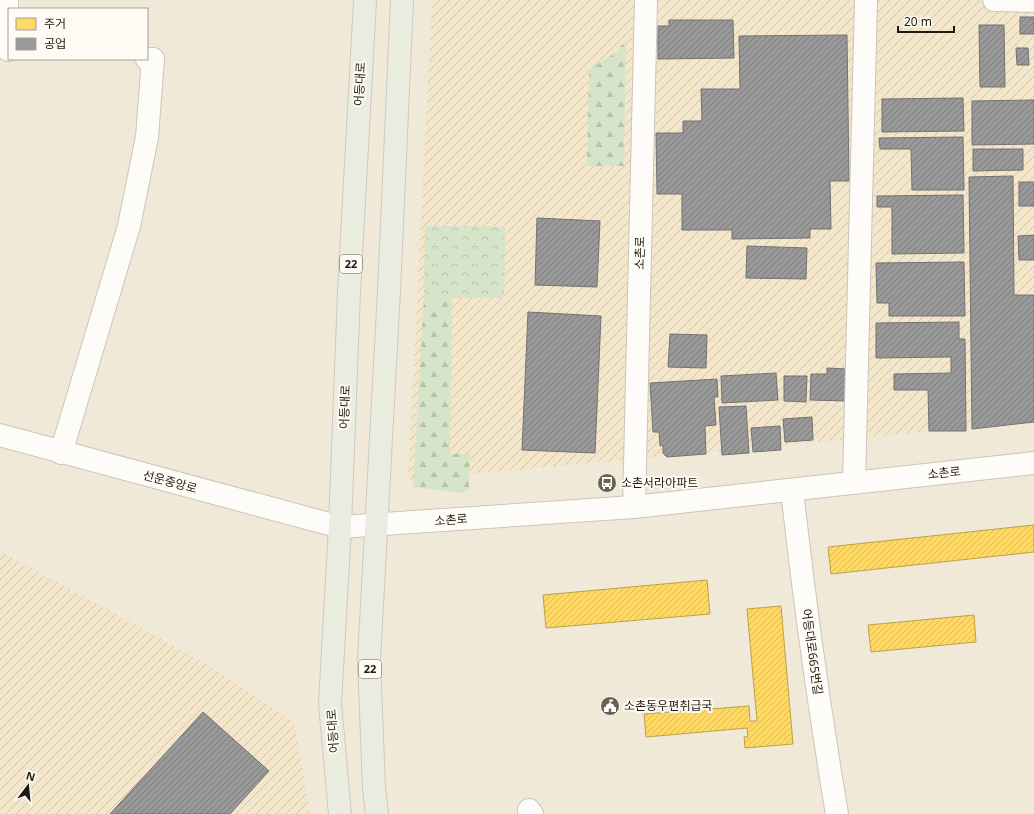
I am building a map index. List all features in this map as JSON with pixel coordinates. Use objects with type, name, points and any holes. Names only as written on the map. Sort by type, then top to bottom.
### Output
[{"type":"main road","name":"어등대로","points":[[340,814],[330,704],[340,527],[349,292],[365,0]]},
{"type":"main road","name":"22","points":[[378,814],[374,788],[369,660],[377,525],[402,0]]},
{"type":"street","points":[[6,50],[7,0]]},
{"type":"street","name":"소촌로","points":[[634,507],[646,0]]},
{"type":"street","points":[[854,483],[866,0]]},
{"type":"street","points":[[994,0],[1034,1]]},
{"type":"street","points":[[61,453],[129,226],[146,137],[153,59],[148,59]]},
{"type":"street","name":"선운중앙로","points":[[0,435],[61,453],[340,527]]},
{"type":"street","name":"소촌로","points":[[340,527],[634,507],[1034,463]]},
{"type":"street","name":"어등대로665번길","points":[[792,490],[806,608],[837,814]]},
{"type":"shaded area","points":[[432,0],[1034,0],[1034,422],[408,480]]},
{"type":"shaded area","points":[[0,551],[205,663],[294,722],[310,814],[0,814]]},
{"type":"green space","points":[[626,40],[624,166],[587,166],[589,70],[616,52]]},
{"type":"green space","points":[[425,226],[505,227],[504,298],[452,298],[450,454],[470,454],[469,489],[462,493],[413,487],[424,297]]},
{"type":"green space","points":[[425,226],[505,227],[504,298],[424,297]]},
{"type":"building: 주거","points":[[1034,525],[1034,552],[831,574],[828,547]]},
{"type":"building: 주거","points":[[707,580],[710,614],[546,628],[543,595]]},
{"type":"building: 주거","points":[[781,606],[793,744],[745,748],[744,737],[748,737],[747,728],[646,737],[644,714],[749,706],[750,721],[757,721],[747,609]]},
{"type":"building: 주거","points":[[974,615],[976,642],[871,652],[868,625]]},
{"type":"building: 공업","points":[[1020,17],[1034,17],[1034,34],[1020,34]]},
{"type":"building: 공업","points":[[669,20],[733,20],[734,58],[658,59],[658,26],[669,26]]},
{"type":"building: 공업","points":[[979,25],[1004,25],[1005,87],[980,87]]},
{"type":"building: 공업","points":[[847,35],[849,181],[830,181],[831,229],[810,229],[810,238],[732,239],[732,230],[682,230],[682,194],[657,194],[656,133],[683,133],[683,121],[702,121],[701,89],[740,89],[739,36]]},
{"type":"building: 공업","points":[[1016,48],[1028,48],[1029,65],[1017,65]]},
{"type":"building: 공업","points":[[963,98],[964,131],[882,132],[882,99]]},
{"type":"building: 공업","points":[[1034,100],[1034,144],[972,145],[972,101]]},
{"type":"building: 공업","points":[[963,137],[964,190],[912,190],[911,149],[880,149],[879,138]]},
{"type":"building: 공업","points":[[973,149],[1023,149],[1023,170],[973,171]]},
{"type":"building: 공업","points":[[1013,176],[1014,295],[1034,295],[1034,422],[972,429],[969,177]]},
{"type":"building: 공업","points":[[1019,182],[1034,182],[1034,206],[1019,206]]},
{"type":"building: 공업","points":[[963,195],[964,253],[892,254],[892,207],[877,207],[877,196]]},
{"type":"building: 공업","points":[[537,218],[600,221],[597,287],[535,285]]},
{"type":"building: 공업","points":[[1034,235],[1034,260],[1019,260],[1018,236]]},
{"type":"building: 공업","points":[[747,246],[807,248],[806,279],[746,278]]},
{"type":"building: 공업","points":[[964,262],[965,316],[889,316],[889,303],[877,303],[876,263]]},
{"type":"building: 공업","points":[[528,312],[601,316],[595,453],[522,450]]},
{"type":"building: 공업","points":[[959,322],[959,339],[965,339],[966,431],[929,431],[928,390],[894,390],[894,374],[951,373],[951,357],[876,358],[876,323]]},
{"type":"building: 공업","points":[[670,334],[707,335],[706,368],[668,367]]},
{"type":"building: 공업","points":[[827,368],[847,369],[846,401],[810,400],[811,374],[827,374]]},
{"type":"building: 공업","points":[[776,373],[778,400],[722,403],[721,376]]},
{"type":"building: 공업","points":[[784,376],[807,376],[806,402],[784,401]]},
{"type":"building: 공업","points":[[717,379],[718,397],[714,397],[716,425],[705,426],[706,454],[667,457],[663,453],[663,445],[660,446],[659,432],[653,432],[650,383]]},
{"type":"building: 공업","points":[[746,406],[749,453],[722,455],[719,407]]},
{"type":"building: 공업","points":[[812,417],[813,440],[785,442],[783,419]]},
{"type":"building: 공업","points":[[780,426],[781,450],[753,452],[751,428]]},
{"type":"building: 공업","points":[[203,712],[269,771],[230,814],[110,814]]},
{"type":"place","name":"소촌서라아파트","points":[[607,483]]},
{"type":"place","name":"소촌동우편취급국","points":[[610,706]]}]
